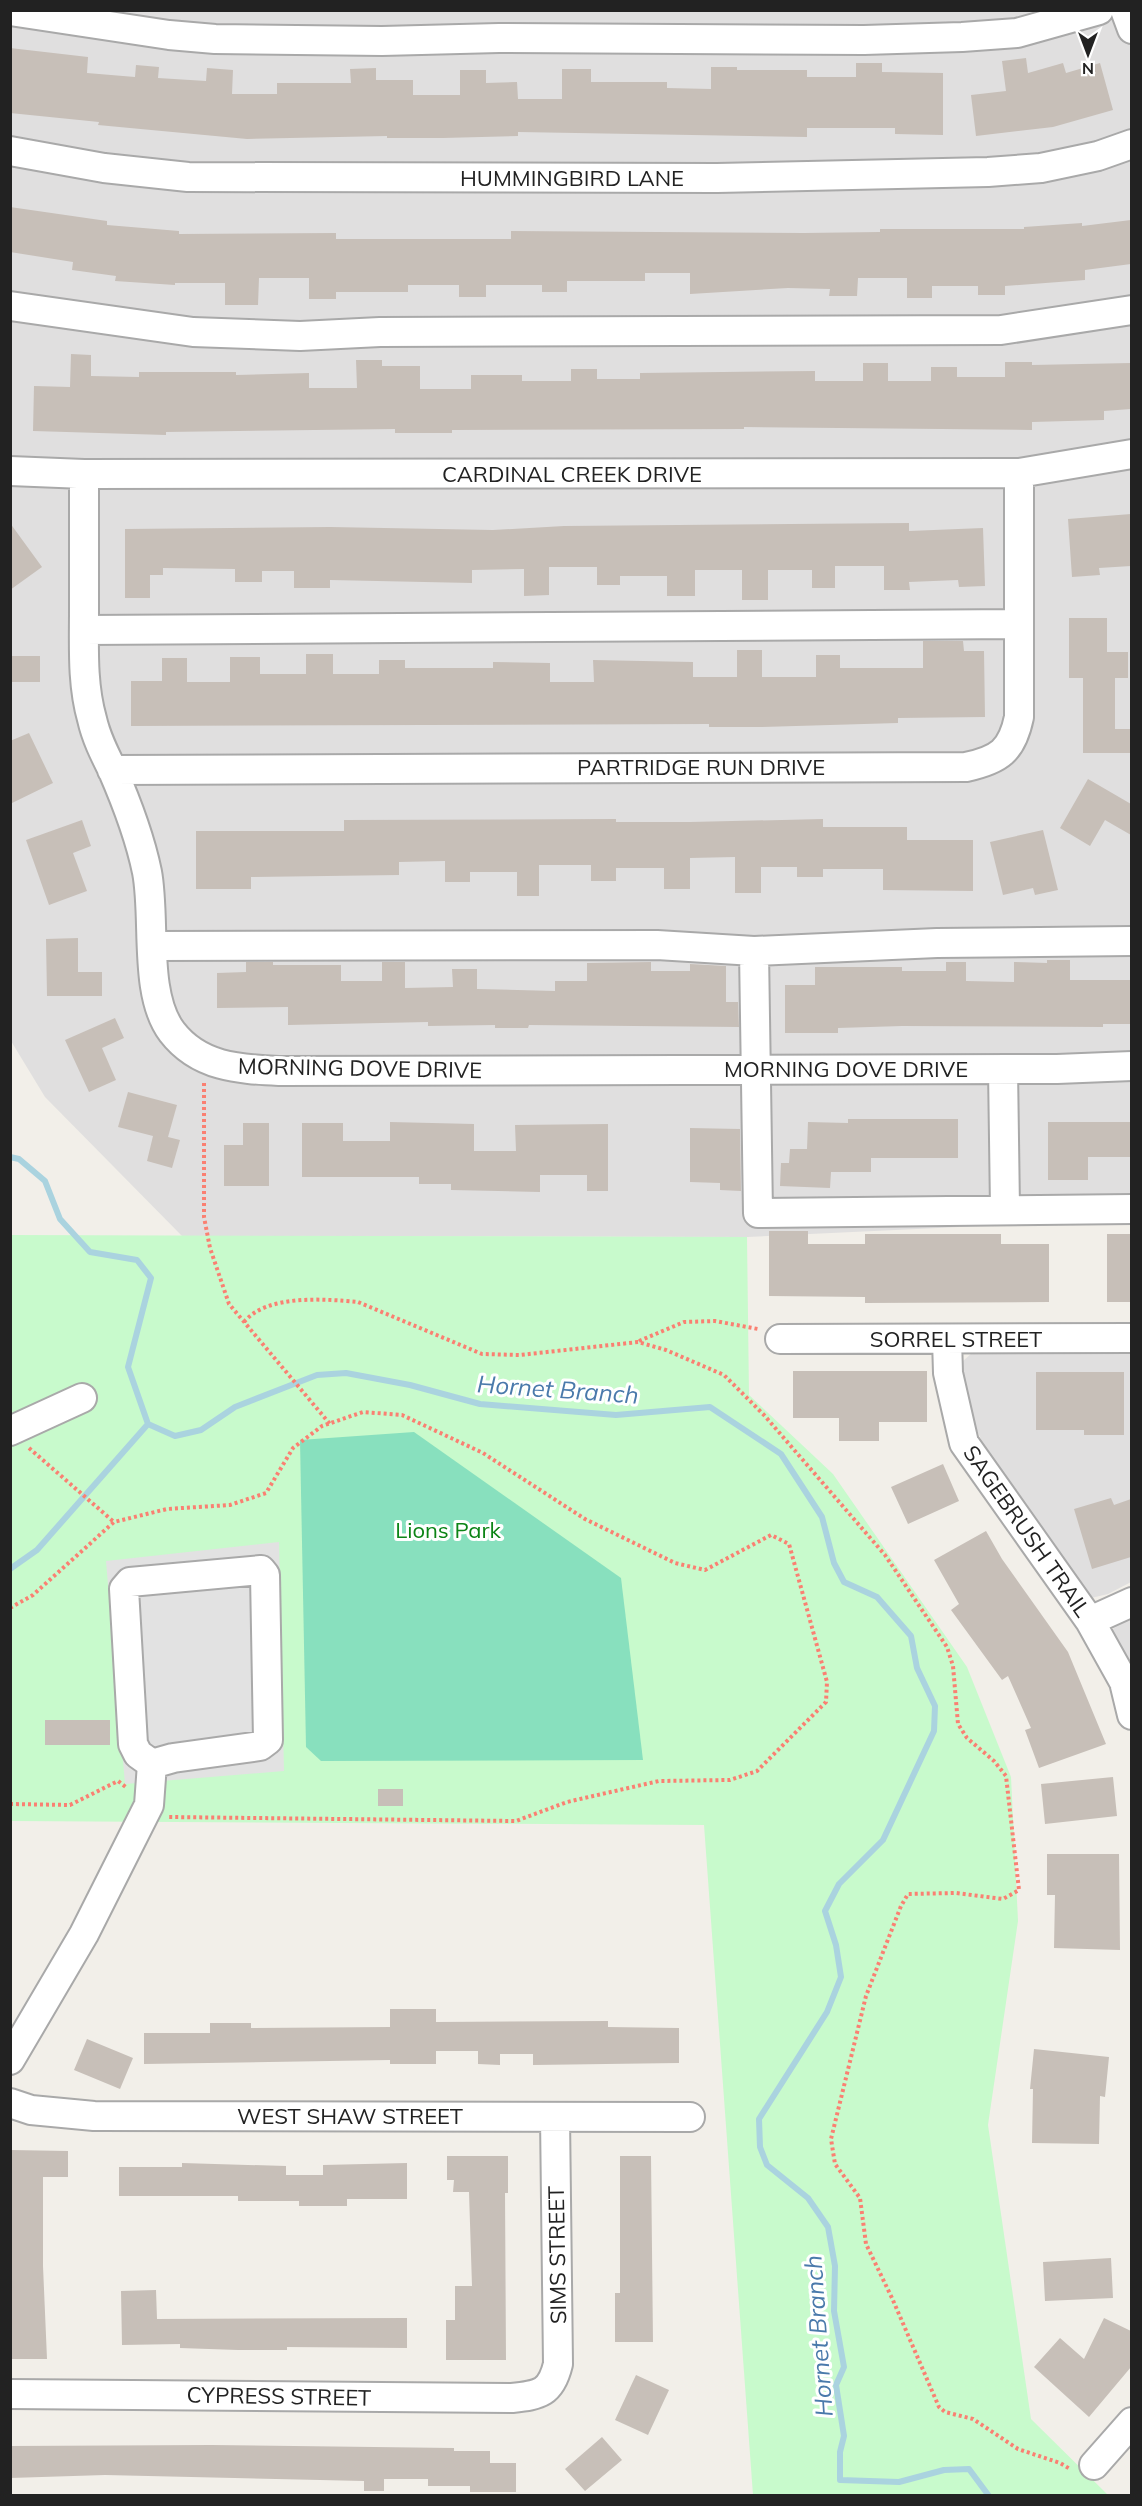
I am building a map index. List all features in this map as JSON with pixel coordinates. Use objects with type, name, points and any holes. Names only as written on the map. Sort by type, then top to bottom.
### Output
[{"type":"street","points":[[10,11],[170,35],[215,39],[382,41],[499,38],[864,40],[962,37],[1017,33],[1099,10]]},
{"type":"street","points":[[1125,10],[1131,29]]},
{"type":"street","name":"HUMMINGBIRD LANE","points":[[10,151],[104,168],[188,177],[717,178],[1030,169],[1098,156],[1131,144]]},
{"type":"street","points":[[10,306],[193,332],[300,336],[380,332],[1001,330],[1131,310]]},
{"type":"street","name":"CARDINAL CREEK DRIVE","points":[[10,471],[84,474],[1019,473],[1131,454]]},
{"type":"street","name":"PARTRIDGE RUN DRIVE","points":[[112,770],[966,767],[988,762],[1003,752],[1015,738],[1019,717],[1019,473]]},
{"type":"street","name":"MORNING DOVE DRIVE","points":[[84,474],[86,690],[100,746],[112,770],[147,872],[155,986],[161,1011],[171,1032],[189,1049],[212,1064],[240,1069],[279,1071],[1003,1069],[1131,1066]]},
{"type":"street","points":[[84,630],[1019,624]]},
{"type":"street","points":[[153,946],[657,945],[754,951],[937,943],[1131,941]]},
{"type":"street","points":[[754,951],[758,1214],[1131,1209]]},
{"type":"street","points":[[1003,1069],[1005,1209]]},
{"type":"street","name":"SORREL STREET","points":[[783,1339],[1131,1338]]},
{"type":"street","name":"SAGEBRUSH TRAIL","points":[[947,1339],[948,1373],[964,1443],[1090,1621],[1124,1682],[1131,1715]]},
{"type":"street","points":[[18,1438],[82,1398]]},
{"type":"street","points":[[261,1570],[265,1575],[268,1740],[260,1746],[173,1758],[153,1764],[138,1754],[133,1744],[124,1589],[130,1582],[261,1570]]},
{"type":"street","points":[[1090,1621],[1131,1602]]},
{"type":"street","points":[[10,2060],[84,1934],[149,1805],[153,1764]]},
{"type":"street","name":"WEST SHAW STREET","points":[[10,2103],[31,2110],[94,2116],[690,2117]]},
{"type":"street","name":"SIMS STREET","points":[[546,2390],[554,2378],[558,2364],[555,2117]]},
{"type":"street","name":"CYPRESS STREET","points":[[10,2394],[512,2398],[531,2396],[546,2390]]},
{"type":"street","points":[[1085,2469],[1131,2422]]},
{"type":"path","points":[[204,1058],[204,1217],[210,1248],[229,1304],[330,1424]]},
{"type":"path","points":[[244,1322],[252,1312],[296,1300],[358,1302],[482,1354],[520,1355],[638,1342],[684,1322],[705,1322],[783,1331],[783,1339]]},
{"type":"path","points":[[638,1342],[666,1350],[724,1376],[764,1415],[867,1534],[947,1647],[954,1666],[958,1724],[967,1738],[994,1761],[1006,1776],[1019,1890],[1003,1899],[956,1893],[908,1894],[901,1905],[866,1996],[831,2139],[836,2164],[860,2198],[866,2244],[939,2407],[945,2412],[973,2419],[1018,2449],[1085,2469]]},
{"type":"path","points":[[10,1608],[33,1595],[114,1522],[167,1509],[230,1505],[266,1493],[293,1449],[330,1424],[363,1412],[402,1415],[483,1453],[585,1519],[675,1563],[705,1570],[771,1535],[789,1544],[827,1682],[826,1702],[757,1771],[730,1780],[659,1781],[567,1802],[516,1821],[149,1805],[118,1781],[70,1805],[10,1804]]},
{"type":"path","points":[[18,1438],[114,1522]]},
{"type":"shaded area","points":[[11,11],[1131,11],[1131,1219],[747,1237],[182,1236],[45,1097],[11,1041]]},
{"type":"shaded area","points":[[1131,1350],[1131,1582],[1108,1594],[1091,1598],[989,1457],[970,1415],[962,1362],[973,1352]]},
{"type":"shaded area","points":[[279,1542],[284,1771],[125,1784],[106,1561]]},
{"type":"shaded area","points":[[1131,1615],[1131,1686],[1111,1631],[1120,1621]]},
{"type":"green space","name":"Lions Park","points":[[11,1235],[747,1237],[749,1395],[833,1474],[967,1667],[1011,1777],[1018,1921],[988,2125],[1031,2419],[1108,2495],[753,2495],[704,1825],[11,1821]]},
{"type":"green space","points":[[414,1432],[621,1578],[643,1760],[321,1761],[306,1747],[300,1440]]},
{"type":"building","points":[[10,48],[88,57],[87,73],[135,77],[136,65],[159,67],[158,78],[206,81],[207,68],[233,70],[232,94],[277,94],[277,83],[351,83],[350,69],[376,68],[376,80],[413,80],[413,95],[460,95],[460,70],[486,70],[486,83],[517,82],[518,99],[562,99],[562,69],[591,69],[591,82],[667,82],[667,88],[711,89],[711,67],[737,67],[737,70],[807,70],[807,77],[856,77],[856,63],[882,63],[882,72],[943,73],[943,135],[895,134],[895,128],[807,128],[807,137],[518,132],[518,136],[443,138],[387,138],[387,136],[247,139],[98,125],[99,122],[10,113]]},
{"type":"building","points":[[1026,58],[1028,73],[1063,63],[1066,73],[1100,63],[1113,110],[1053,127],[976,136],[971,95],[1006,91],[1002,61]]},
{"type":"building","points":[[10,207],[107,221],[107,225],[179,231],[179,234],[336,233],[336,239],[511,239],[511,231],[804,233],[880,232],[880,229],[1024,229],[1024,227],[1082,223],[1082,226],[1131,220],[1131,264],[1085,270],[1085,280],[1005,286],[1005,295],[978,295],[978,286],[932,286],[932,298],[907,298],[907,278],[858,278],[857,296],[829,296],[830,289],[788,288],[690,294],[690,273],[645,273],[645,281],[567,281],[567,292],[542,292],[542,285],[486,285],[486,297],[459,297],[459,285],[408,285],[408,292],[336,292],[336,299],[309,299],[309,278],[259,278],[258,305],[225,305],[225,283],[175,283],[175,285],[115,281],[116,276],[72,270],[73,262],[10,252]]},
{"type":"building","points":[[71,354],[91,355],[91,376],[139,377],[139,372],[236,372],[236,375],[309,373],[309,388],[357,388],[356,360],[382,360],[382,366],[420,366],[420,389],[471,389],[471,375],[522,375],[522,381],[571,381],[571,369],[597,369],[597,379],[640,379],[640,373],[815,371],[815,381],[863,381],[863,363],[888,363],[888,381],[931,381],[931,367],[957,367],[957,377],[1005,377],[1005,362],[1032,362],[1032,365],[1131,363],[1131,409],[1104,411],[1104,420],[1032,422],[1032,430],[744,427],[744,429],[452,430],[452,433],[395,433],[395,429],[166,432],[166,435],[33,431],[34,386],[70,387]]},
{"type":"building","points":[[1131,514],[1131,566],[1099,568],[1100,575],[1072,577],[1068,519]]},
{"type":"building","points":[[10,523],[42,567],[10,590]]},
{"type":"building","points":[[909,523],[909,531],[983,528],[985,586],[959,587],[958,580],[909,582],[910,590],[884,590],[884,566],[835,566],[835,588],[812,588],[812,570],[768,570],[768,600],[742,600],[742,570],[695,570],[695,596],[667,596],[667,576],[620,576],[620,585],[597,585],[597,567],[549,567],[549,595],[524,596],[524,569],[472,570],[472,583],[330,580],[330,588],[294,588],[294,571],[262,571],[262,582],[235,582],[235,569],[163,568],[163,575],[150,575],[150,598],[125,598],[125,529],[330,527],[493,530],[564,526]]},
{"type":"building","points":[[1069,618],[1107,618],[1107,652],[1128,652],[1128,678],[1115,678],[1115,729],[1131,729],[1131,753],[1083,753],[1083,678],[1069,678]]},
{"type":"building","points":[[923,641],[963,641],[964,651],[984,651],[985,717],[898,718],[898,723],[762,727],[709,727],[709,724],[131,726],[131,681],[162,681],[162,658],[187,658],[187,682],[230,682],[230,657],[260,657],[260,674],[306,674],[306,654],[333,654],[333,674],[379,674],[379,660],[405,660],[405,668],[493,668],[493,662],[550,663],[550,682],[594,682],[593,660],[693,662],[693,677],[737,677],[737,650],[762,650],[762,677],[816,677],[816,655],[840,655],[840,668],[923,668]]},
{"type":"building","points":[[10,656],[40,656],[40,682],[10,682]]},
{"type":"building","points":[[29,733],[53,783],[10,804],[10,741]]},
{"type":"building","points":[[1088,779],[1131,804],[1131,835],[1105,820],[1090,846],[1060,828]]},
{"type":"building","points":[[616,819],[616,822],[690,822],[823,819],[823,827],[907,827],[907,840],[973,840],[973,891],[883,890],[883,869],[823,869],[823,877],[797,877],[797,867],[761,867],[761,893],[735,893],[735,857],[690,858],[690,889],[664,889],[664,868],[616,868],[616,881],[591,881],[591,865],[539,865],[539,896],[517,896],[517,872],[470,872],[470,882],[445,882],[445,861],[399,862],[399,875],[251,877],[251,889],[196,889],[196,831],[344,831],[344,820]]},
{"type":"building","points":[[82,820],[91,846],[73,853],[87,891],[49,905],[26,840]]},
{"type":"building","points":[[1043,830],[1058,890],[1035,895],[1033,888],[1003,895],[990,842]]},
{"type":"building","points":[[78,938],[78,972],[102,972],[102,996],[47,996],[46,939]]},
{"type":"building","points":[[1047,960],[1070,960],[1070,980],[1131,980],[1131,1024],[1103,1024],[1103,1027],[902,1026],[838,1028],[838,1033],[785,1033],[785,985],[815,985],[815,967],[902,967],[902,971],[946,971],[946,962],[966,962],[966,981],[1014,982],[1014,962],[1047,963]]},
{"type":"building","points":[[246,962],[273,962],[273,965],[341,965],[341,981],[382,981],[382,962],[405,962],[405,988],[453,987],[452,969],[477,969],[477,989],[555,991],[555,981],[587,981],[587,963],[651,962],[651,971],[690,971],[690,964],[726,966],[726,1002],[738,1002],[739,1027],[529,1025],[528,1028],[495,1028],[495,1025],[428,1026],[428,1022],[288,1025],[288,1007],[217,1008],[217,973],[246,972]]},
{"type":"building","points":[[115,1018],[124,1038],[102,1048],[116,1080],[89,1092],[65,1040]]},
{"type":"building","points":[[128,1092],[177,1105],[168,1137],[180,1140],[172,1168],[147,1161],[153,1136],[118,1127]]},
{"type":"building","points":[[848,1119],[958,1119],[958,1158],[871,1158],[871,1172],[831,1172],[830,1188],[780,1186],[781,1163],[789,1163],[790,1149],[807,1149],[808,1122],[848,1123]]},
{"type":"building","points":[[390,1122],[474,1124],[474,1151],[516,1151],[515,1125],[608,1124],[608,1191],[587,1191],[587,1175],[540,1175],[540,1192],[451,1190],[451,1184],[419,1184],[419,1177],[302,1177],[302,1123],[343,1123],[343,1141],[390,1141]]},
{"type":"building","points":[[1048,1122],[1131,1122],[1131,1157],[1088,1157],[1088,1180],[1048,1180]]},
{"type":"building","points":[[243,1123],[269,1123],[269,1186],[224,1186],[224,1145],[243,1145]]},
{"type":"building","points":[[690,1128],[740,1129],[741,1191],[720,1190],[720,1183],[690,1182]]},
{"type":"building","points":[[769,1231],[808,1231],[808,1244],[865,1244],[865,1234],[1001,1234],[1001,1244],[1049,1244],[1049,1302],[865,1303],[865,1297],[769,1296]]},
{"type":"building","points":[[1107,1234],[1131,1234],[1131,1302],[1107,1302]]},
{"type":"building","points":[[793,1371],[927,1371],[927,1422],[879,1422],[879,1441],[839,1441],[839,1418],[793,1418]]},
{"type":"building","points":[[1036,1372],[1124,1372],[1124,1435],[1084,1435],[1084,1430],[1036,1430]]},
{"type":"building","points":[[943,1464],[959,1501],[908,1524],[891,1487]]},
{"type":"building","points":[[1111,1498],[1114,1505],[1131,1499],[1131,1557],[1092,1569],[1074,1509]]},
{"type":"building","points":[[986,1531],[1002,1559],[1068,1652],[1106,1744],[1039,1768],[1025,1730],[1031,1728],[1008,1676],[1002,1680],[951,1610],[959,1604],[934,1560]]},
{"type":"building","points":[[45,1720],[110,1720],[110,1745],[45,1745]]},
{"type":"building","points":[[1113,1777],[1117,1816],[1045,1824],[1041,1784]]},
{"type":"building","points":[[378,1789],[403,1789],[403,1806],[378,1806]]},
{"type":"building","points":[[1047,1854],[1119,1854],[1120,1950],[1054,1948],[1055,1895],[1047,1895]]},
{"type":"building","points":[[390,2009],[436,2009],[436,2022],[608,2021],[608,2027],[679,2028],[679,2063],[533,2065],[533,2054],[500,2054],[500,2065],[478,2064],[478,2051],[436,2051],[436,2064],[390,2064],[390,2060],[144,2064],[144,2033],[210,2033],[210,2023],[251,2023],[251,2028],[390,2027]]},
{"type":"building","points":[[87,2039],[133,2058],[120,2089],[74,2070]]},
{"type":"building","points":[[1034,2049],[1109,2057],[1105,2097],[1100,2096],[1099,2144],[1032,2143],[1033,2089],[1030,2089]]},
{"type":"building","points":[[10,2150],[68,2151],[68,2177],[43,2177],[43,2266],[47,2359],[10,2359]]},
{"type":"building","points":[[447,2156],[508,2156],[508,2193],[505,2193],[506,2360],[446,2360],[446,2320],[455,2320],[455,2286],[472,2286],[469,2192],[453,2192],[454,2180],[447,2180]]},
{"type":"building","points":[[620,2156],[651,2156],[653,2342],[615,2342],[615,2293],[620,2293]]},
{"type":"building","points":[[182,2163],[286,2166],[286,2175],[323,2175],[323,2165],[407,2163],[407,2199],[347,2199],[347,2206],[299,2206],[299,2201],[238,2201],[238,2196],[119,2196],[119,2167],[182,2167]]},
{"type":"building","points":[[1111,2258],[1113,2298],[1045,2301],[1043,2262]]},
{"type":"building","points":[[156,2290],[157,2319],[407,2318],[407,2348],[287,2347],[287,2350],[238,2350],[180,2348],[180,2344],[122,2345],[121,2291]]},
{"type":"building","points":[[1104,2318],[1131,2331],[1131,2367],[1089,2417],[1034,2367],[1060,2338],[1084,2359]]},
{"type":"building","points":[[636,2375],[669,2390],[648,2435],[615,2420]]},
{"type":"building","points":[[602,2437],[622,2460],[585,2491],[565,2469]]},
{"type":"building","points":[[211,2445],[454,2448],[454,2451],[490,2451],[490,2463],[516,2463],[516,2492],[470,2492],[470,2486],[428,2486],[428,2479],[384,2479],[384,2491],[364,2491],[364,2481],[105,2475],[10,2478],[10,2446]]},
{"type":"waterway","name":"Hornet Branch","points":[[10,1157],[19,1159],[45,1181],[60,1219],[90,1252],[137,1260],[151,1278],[128,1367],[148,1424],[175,1436],[201,1430],[235,1407],[317,1375],[346,1373],[410,1385],[480,1404],[616,1415],[710,1407],[781,1454],[822,1517],[834,1563],[844,1582],[877,1597],[911,1636],[917,1668],[935,1706],[934,1731],[883,1840],[839,1884],[825,1911],[836,1945],[841,1977],[827,2012],[759,2119],[760,2147],[767,2165],[808,2198],[828,2227],[835,2266],[834,2311],[844,2367],[836,2385],[844,2436],[840,2452],[840,2480],[899,2482],[944,2470],[969,2469],[989,2496]]},
{"type":"waterway","points":[[10,1569],[37,1550],[148,1424]]}]
